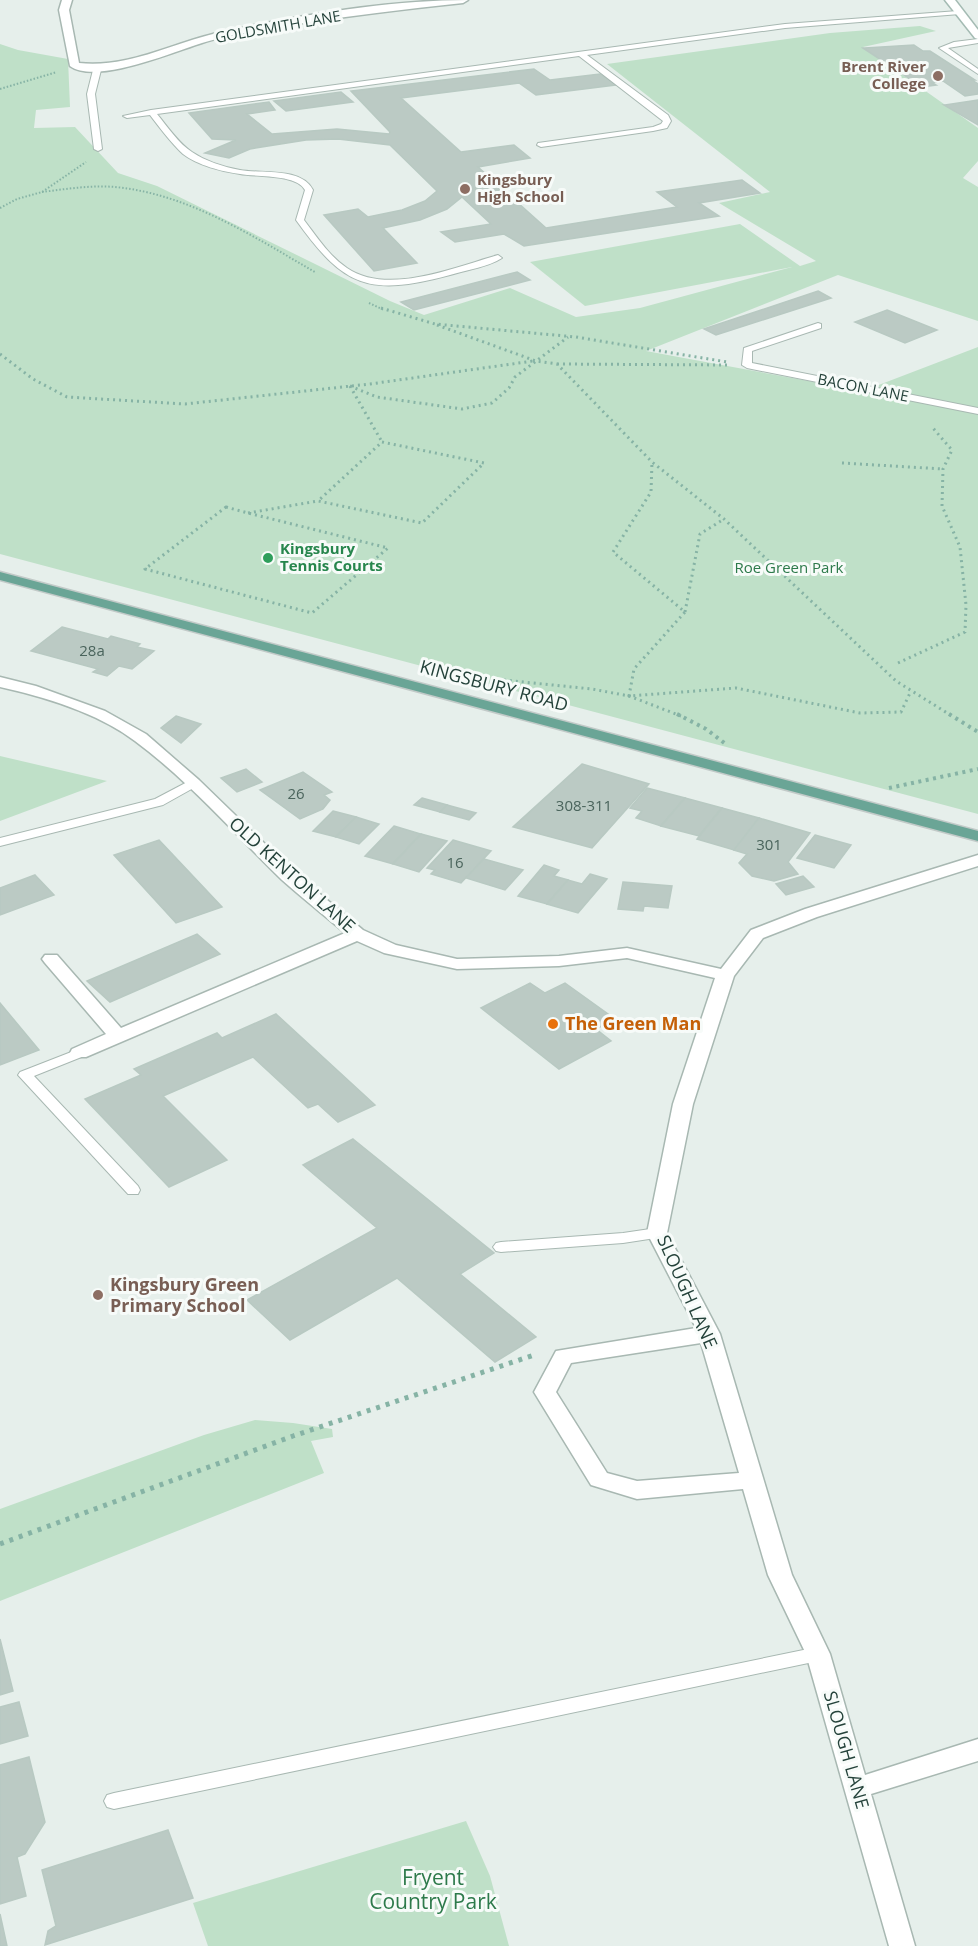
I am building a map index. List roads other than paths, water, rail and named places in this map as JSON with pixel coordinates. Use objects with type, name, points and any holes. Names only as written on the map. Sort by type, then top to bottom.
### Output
[{"type":"main road","name":"KINGSBURY ROAD","points":[[0,576],[978,836]]},
{"type":"street","points":[[67,0],[64,10],[75,66],[97,70]]},
{"type":"street","points":[[416,0],[428,3]]},
{"type":"street","name":"GOLDSMITH LANE","points":[[97,70],[128,65],[214,37],[283,24],[463,0]]},
{"type":"street","points":[[950,0],[978,36]]},
{"type":"street","name":"OLD KENTON LANE","points":[[0,682],[32,689],[99,714],[140,737],[193,783],[290,878],[357,934],[390,949],[457,964],[560,960],[627,953],[725,975]]},
{"type":"street","name":"SLOUGH LANE","points":[[902,1946],[818,1654],[780,1575],[709,1334],[657,1233],[683,1104],[725,975],[757,934],[811,914],[978,860]]},
{"type":"street","points":[[79,1053],[357,934]]},
{"type":"street","points":[[51,959],[118,1036]]},
{"type":"street","points":[[709,1334],[564,1356],[545,1392],[599,1479],[637,1490],[752,1480]]},
{"type":"street","points":[[857,1788],[978,1750]]},
{"type":"lane","points":[[127,116],[785,26],[958,13]]},
{"type":"lane","points":[[978,41],[943,48],[978,72]]},
{"type":"lane","points":[[541,145],[653,129],[664,126],[667,121],[638,95],[582,55]]},
{"type":"lane","points":[[97,70],[91,94],[98,149]]},
{"type":"lane","points":[[151,112],[187,153],[195,157],[239,172],[290,177],[306,184],[309,190],[300,220],[326,254],[350,274],[372,282],[405,281],[498,258]]},
{"type":"lane","name":"BACON LANE","points":[[818,326],[747,350],[747,365],[978,411]]},
{"type":"lane","points":[[0,842],[159,802],[193,783]]},
{"type":"lane","points":[[79,1053],[25,1075],[133,1190]]},
{"type":"lane","points":[[501,1247],[623,1238],[657,1233]]},
{"type":"lane","points":[[114,1801],[818,1654]]},
{"type":"place","name":"Brent River College","points":[[938,76]]},
{"type":"place","name":"Kingsbury High School","points":[[465,189]]},
{"type":"place","name":"Kingsbury Tennis Courts","points":[[268,558]]},
{"type":"place","name":"The Green Man","points":[[553,1024]]},
{"type":"place","name":"Kingsbury Green Primary School","points":[[98,1295]]},
{"type":"park label","name":"Roe Green Park","points":[[789,568]]},
{"type":"park label","name":"Fryent Country Park","points":[[433,1890]]}]
